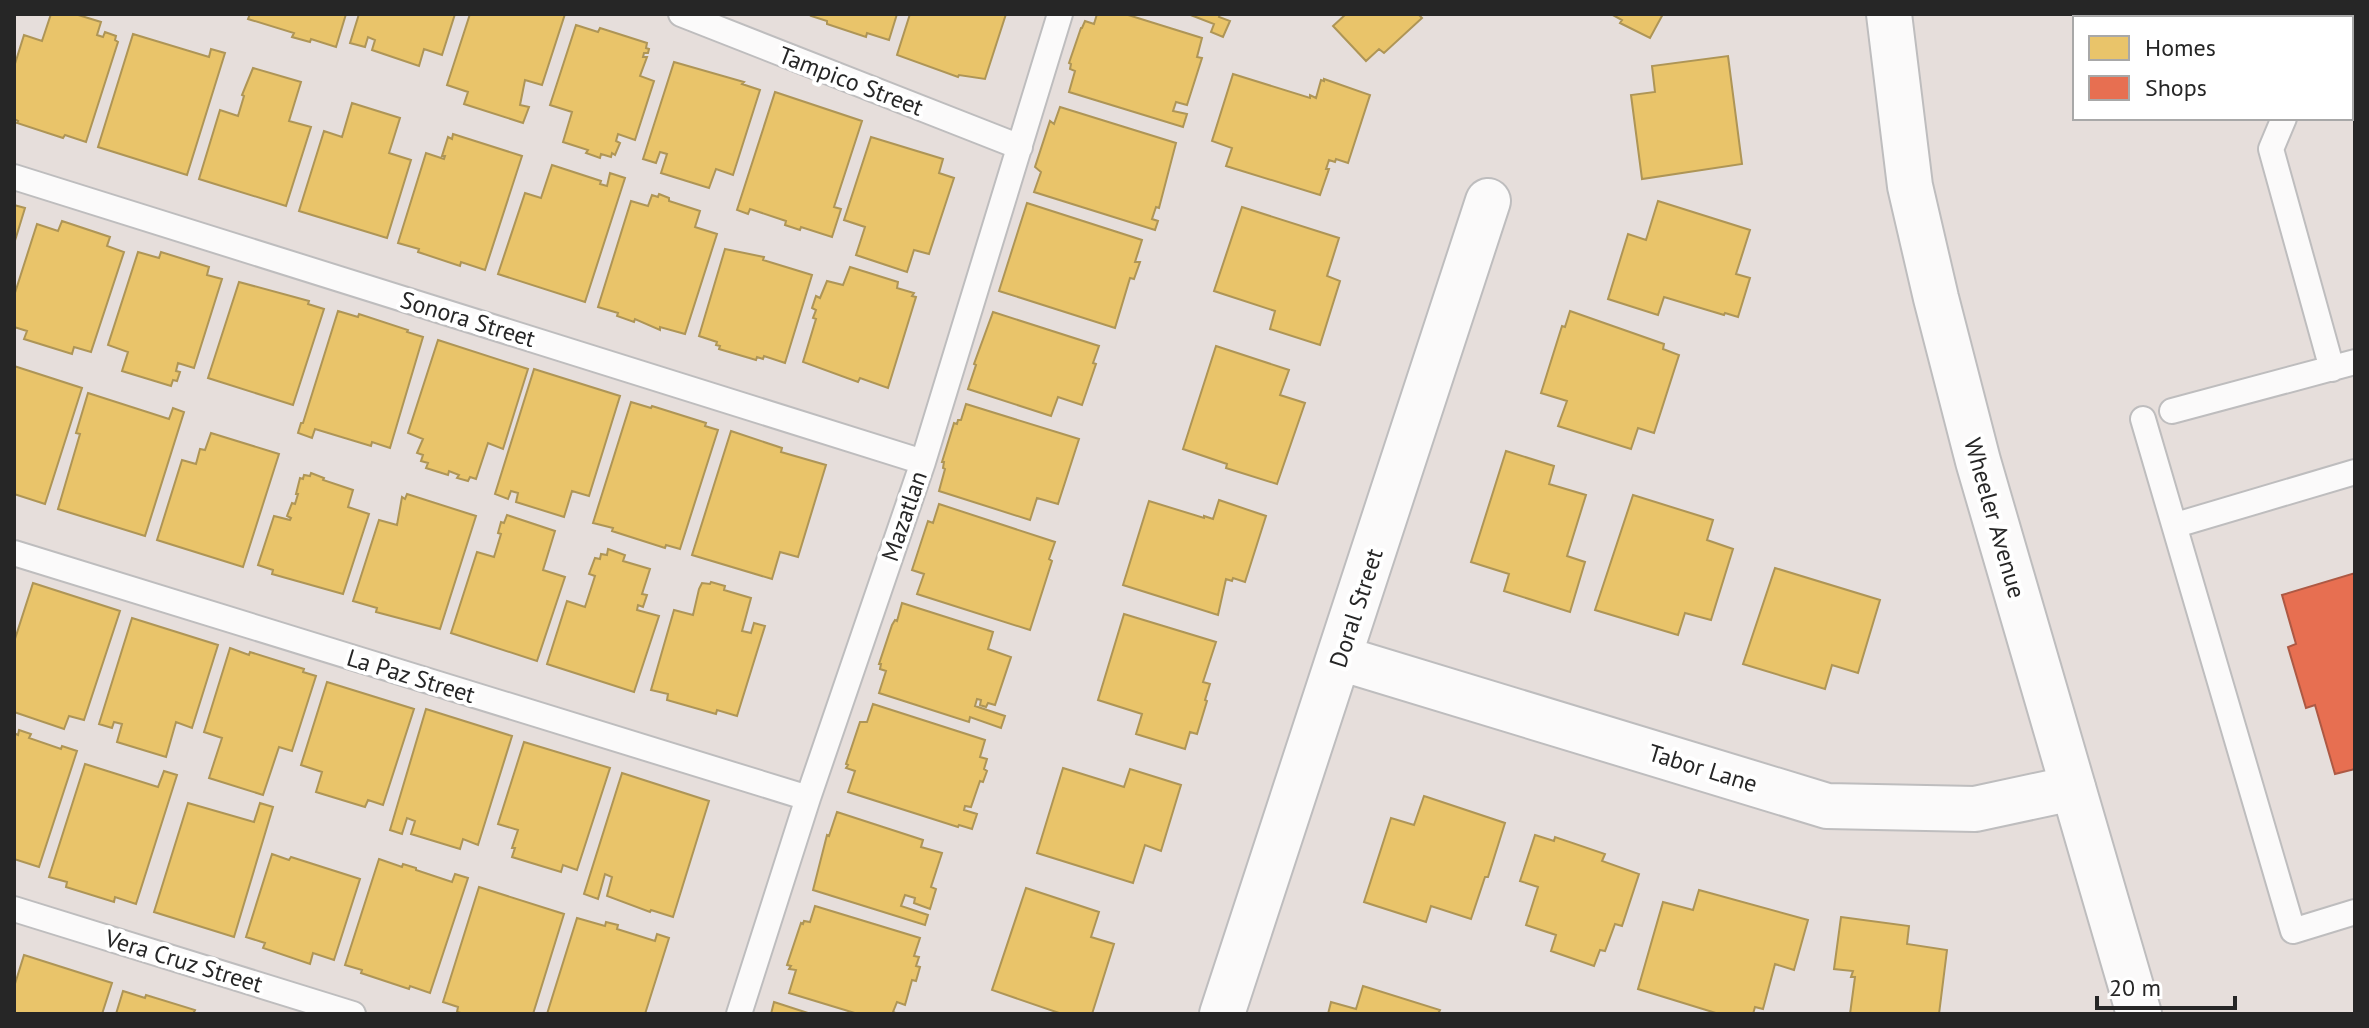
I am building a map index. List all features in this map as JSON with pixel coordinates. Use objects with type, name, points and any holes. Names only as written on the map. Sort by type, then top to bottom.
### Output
[{"type":"street","name":"Wheeler Avenue","points":[[1889,14],[1910,186],[1936,298],[1978,461],[2139,1014]]},
{"type":"street","name":"Doral Street","points":[[1222,1014],[1488,201]]},
{"type":"street","name":"Tabor Lane","points":[[1340,658],[1827,806],[1975,809],[2073,788]]},
{"type":"lane","name":"Tampico Street","points":[[681,14],[1020,147]]},
{"type":"lane","name":"Mazatlan","points":[[739,1014],[808,798],[923,462],[1060,14]]},
{"type":"lane","points":[[2172,411],[2343,366],[2271,149],[2283,120]]},
{"type":"lane","name":"Sonora Street","points":[[14,177],[923,462]]},
{"type":"lane","points":[[2143,419],[2293,931],[2355,912]]},
{"type":"lane","points":[[2176,525],[2355,472]]},
{"type":"lane","name":"La Paz Street","points":[[14,553],[808,798]]},
{"type":"lane","name":"Vera Cruz Street","points":[[14,909],[353,1014]]},
{"type":"building: Homes","points":[[51,14],[75,14],[101,22],[97,35],[103,37],[105,32],[116,36],[118,42],[86,142],[65,135],[63,138],[17,123],[14,119],[14,67],[24,35],[42,41]]},
{"type":"building: Homes","points":[[250,14],[346,14],[336,47],[292,37],[294,33],[248,19]]},
{"type":"building: Homes","points":[[359,14],[455,14],[442,55],[424,49],[419,66],[372,50],[375,40],[368,37],[365,47],[350,43]]},
{"type":"building: Homes","points":[[470,14],[565,14],[542,85],[525,80],[520,105],[529,107],[523,123],[464,104],[468,92],[447,85]]},
{"type":"building: Homes","points":[[812,14],[897,14],[889,40],[867,33],[866,37],[827,24],[827,21]]},
{"type":"building: Homes","points":[[910,14],[1006,14],[985,79],[958,77],[897,55]]},
{"type":"building: Homes","points":[[1097,14],[1125,14],[1202,38],[1197,57],[1202,58],[1187,105],[1176,102],[1173,111],[1187,114],[1183,127],[1069,92],[1075,71],[1070,69],[1069,63],[1081,28],[1085,21],[1094,24]]},
{"type":"building: Homes","points":[[1188,14],[1220,14],[1219,17],[1230,21],[1223,37],[1211,32],[1214,24]]},
{"type":"building: Homes","points":[[1346,14],[1418,14],[1422,18],[1384,53],[1379,49],[1366,61],[1333,26]]},
{"type":"building: Homes","points":[[1611,14],[1663,14],[1650,38],[1620,23],[1622,20]]},
{"type":"building: Homes","points":[[576,25],[598,32],[600,28],[647,43],[646,48],[649,49],[648,53],[644,53],[643,57],[647,57],[640,76],[654,81],[635,140],[618,134],[616,141],[620,143],[611,157],[601,154],[600,158],[586,153],[588,150],[563,142],[572,112],[550,105]]},
{"type":"building: Homes","points":[[133,34],[209,57],[211,49],[225,53],[187,175],[98,147]]},
{"type":"building: Homes","points":[[1728,56],[1742,164],[1642,179],[1631,95],[1655,92],[1652,66]]},
{"type":"building: Homes","points":[[674,62],[744,82],[742,84],[760,90],[733,175],[716,169],[709,188],[661,173],[667,154],[660,152],[656,163],[643,159]]},
{"type":"building: Homes","points":[[253,68],[301,82],[289,121],[311,127],[286,206],[199,179],[220,110],[238,116],[242,95]]},
{"type":"building: Homes","points":[[1233,74],[1310,98],[1310,95],[1316,98],[1324,79],[1370,95],[1348,163],[1329,160],[1320,195],[1226,166],[1232,148],[1212,141]]},
{"type":"building: Homes","points":[[775,92],[862,121],[834,207],[841,209],[832,237],[785,225],[786,221],[750,209],[748,214],[737,210]]},
{"type":"building: Homes","points":[[352,103],[400,118],[389,153],[411,160],[387,238],[299,211],[324,131],[342,137]]},
{"type":"building: Homes","points":[[1060,107],[1176,143],[1159,208],[1156,207],[1152,219],[1158,221],[1155,230],[1034,192],[1041,172],[1035,167],[1050,121],[1054,124]]},
{"type":"building: Homes","points":[[453,134],[522,156],[485,270],[461,262],[460,266],[398,243],[426,153],[444,159],[445,156],[442,156],[448,137],[452,139]]},
{"type":"building: Homes","points":[[871,137],[943,159],[939,173],[954,178],[929,254],[914,250],[907,272],[856,255],[865,227],[844,220]]},
{"type":"building: Homes","points":[[552,165],[601,181],[600,184],[607,186],[610,173],[625,178],[585,302],[498,274],[525,193],[541,198]]},
{"type":"building: Homes","points":[[659,194],[669,198],[669,201],[700,211],[695,227],[717,234],[685,334],[660,327],[660,330],[635,319],[634,322],[598,307],[631,201],[648,206],[652,195],[658,197]]},
{"type":"building: Homes","points":[[1658,201],[1750,230],[1736,274],[1750,278],[1738,317],[1664,297],[1658,315],[1608,299],[1628,234],[1646,240]]},
{"type":"building: Homes","points":[[1027,203],[1142,240],[1135,262],[1140,262],[1134,279],[1130,278],[1115,328],[999,291]]},
{"type":"building: Homes","points":[[14,205],[25,208],[14,244]]},
{"type":"building: Homes","points":[[1242,207],[1339,238],[1327,276],[1340,281],[1320,345],[1270,329],[1275,311],[1214,291]]},
{"type":"building: Homes","points":[[62,221],[110,237],[107,246],[124,252],[91,352],[74,347],[72,354],[24,339],[27,331],[14,327],[14,296],[37,224],[58,231]]},
{"type":"building: Homes","points":[[725,249],[764,257],[763,260],[812,275],[785,363],[764,356],[756,360],[719,349],[717,342],[699,336]]},
{"type":"building: Homes","points":[[138,252],[159,258],[161,252],[209,267],[207,275],[222,279],[194,368],[178,363],[176,371],[180,372],[171,386],[122,371],[128,352],[108,345]]},
{"type":"building: Homes","points":[[850,267],[898,282],[897,288],[914,293],[912,296],[916,297],[888,388],[860,378],[858,382],[803,362],[816,319],[813,318],[816,310],[812,308],[816,296],[820,298],[827,281],[843,285]]},
{"type":"building: Homes","points":[[239,282],[309,301],[308,304],[324,309],[293,405],[208,378]]},
{"type":"building: Homes","points":[[338,311],[358,317],[359,314],[423,337],[390,448],[372,442],[371,446],[315,429],[312,438],[298,433]]},
{"type":"building: Homes","points":[[1570,311],[1664,344],[1663,349],[1679,355],[1654,433],[1638,428],[1631,449],[1558,426],[1567,401],[1541,393],[1562,326],[1565,327]]},
{"type":"building: Homes","points":[[993,312],[1099,346],[1082,405],[1058,397],[1051,416],[968,389]]},
{"type":"building: Homes","points":[[438,340],[528,369],[503,449],[488,443],[476,479],[470,477],[468,481],[457,478],[459,475],[449,471],[448,475],[426,468],[428,463],[421,461],[423,455],[417,453],[423,439],[408,433]]},
{"type":"building: Homes","points":[[1216,346],[1289,370],[1280,395],[1305,403],[1277,484],[1226,468],[1227,464],[1183,449]]},
{"type":"building: Homes","points":[[14,366],[82,388],[45,504],[14,494]]},
{"type":"building: Homes","points":[[534,369],[620,396],[589,496],[572,491],[564,517],[516,502],[518,493],[511,491],[508,499],[495,494]]},
{"type":"building: Homes","points":[[88,393],[169,419],[173,408],[184,412],[145,536],[58,509],[80,434],[76,433]]},
{"type":"building: Homes","points":[[631,402],[706,423],[705,426],[718,430],[680,549],[666,545],[665,548],[593,523]]},
{"type":"building: Homes","points":[[966,404],[1079,439],[1058,504],[1037,498],[1030,520],[939,491],[945,469],[942,462],[954,423],[961,420]]},
{"type":"building: Homes","points":[[731,431],[782,448],[781,452],[826,465],[798,557],[780,552],[772,579],[692,555]]},
{"type":"building: Homes","points":[[211,433],[279,454],[243,567],[157,540],[182,460],[196,464],[200,449],[205,450]]},
{"type":"building: Homes","points":[[1506,451],[1554,466],[1549,484],[1586,495],[1567,556],[1585,562],[1570,612],[1504,591],[1509,574],[1471,562]]},
{"type":"building: Homes","points":[[311,473],[353,490],[348,507],[369,514],[343,594],[272,574],[273,570],[258,565],[274,516],[290,520],[287,516],[292,503],[295,504],[300,478]]},
{"type":"building: Homes","points":[[407,494],[476,516],[440,629],[376,612],[377,608],[353,601],[379,520],[397,525],[402,497],[405,499]]},
{"type":"building: Homes","points":[[1633,495],[1713,520],[1707,540],[1733,549],[1711,620],[1685,613],[1678,635],[1595,610]]},
{"type":"building: Homes","points":[[1219,500],[1266,516],[1245,582],[1226,579],[1218,615],[1123,585],[1149,501],[1213,519]]},
{"type":"building: Homes","points":[[939,504],[1055,542],[1030,630],[917,594],[924,574],[912,570],[928,521],[933,523]]},
{"type":"building: Homes","points":[[507,515],[555,531],[543,570],[565,577],[537,661],[451,633],[477,552],[494,557],[501,522],[504,523]]},
{"type":"building: Homes","points":[[608,549],[625,555],[623,561],[650,569],[642,594],[647,595],[643,607],[638,605],[637,610],[659,616],[634,692],[547,664],[567,601],[585,607],[595,576],[589,574],[595,558],[600,559],[601,554],[607,555]]},
{"type":"building: Homes","points":[[1775,568],[1880,600],[1858,673],[1832,665],[1825,689],[1743,664]]},
{"type":"building: Homes","points":[[33,583],[120,611],[84,720],[69,716],[64,729],[14,712],[14,642]]},
{"type":"building: Homes","points":[[702,583],[725,586],[724,590],[751,598],[742,631],[751,633],[754,623],[765,626],[737,716],[717,710],[716,714],[667,700],[668,694],[651,690],[674,610],[693,615]]},
{"type":"building: Homes","points":[[902,603],[993,632],[988,649],[1011,657],[995,705],[980,705],[981,700],[977,699],[975,706],[1005,716],[1001,728],[970,717],[969,722],[879,693],[886,671],[880,669],[879,664]]},
{"type":"building: Homes","points":[[1124,614],[1216,642],[1203,682],[1210,684],[1207,701],[1197,734],[1190,732],[1185,749],[1136,734],[1142,714],[1098,700]]},
{"type":"building: Homes","points":[[132,618],[218,645],[192,728],[176,722],[166,757],[117,742],[122,724],[114,722],[112,728],[99,724]]},
{"type":"building: Homes","points":[[230,648],[304,669],[303,672],[316,676],[292,751],[279,747],[263,795],[209,778],[222,738],[204,732]]},
{"type":"building: Homes","points":[[327,682],[414,709],[383,805],[368,800],[365,807],[316,792],[322,772],[301,765]]},
{"type":"building: Homes","points":[[873,704],[985,740],[980,757],[987,759],[984,769],[987,771],[971,807],[965,806],[964,810],[977,814],[972,829],[848,792],[855,771],[846,768],[846,764],[860,722],[867,722]]},
{"type":"building: Homes","points":[[426,709],[512,736],[478,845],[463,839],[460,849],[411,834],[415,821],[407,818],[402,834],[390,830]]},
{"type":"building: Homes","points":[[19,730],[31,734],[29,738],[77,751],[39,867],[14,859],[14,733],[18,735]]},
{"type":"building: Homes","points":[[524,742],[610,768],[577,870],[563,865],[561,872],[512,857],[518,830],[498,824]]},
{"type":"building: Homes","points":[[85,764],[158,787],[164,771],[177,775],[136,904],[115,897],[114,902],[66,887],[67,882],[49,877]]},
{"type":"building: Homes","points":[[1063,768],[1124,787],[1130,769],[1181,785],[1161,851],[1145,845],[1133,883],[1037,853]]},
{"type":"building: Homes","points":[[622,773],[709,801],[673,917],[607,896],[612,877],[605,874],[598,899],[584,894]]},
{"type":"building: Homes","points":[[1424,796],[1505,823],[1471,919],[1431,906],[1426,922],[1364,902],[1391,818],[1414,825]]},
{"type":"building: Homes","points":[[188,803],[254,822],[260,803],[273,807],[234,937],[154,912]]},
{"type":"building: Homes","points":[[837,812],[923,840],[921,847],[942,853],[931,887],[936,889],[930,909],[914,903],[915,898],[905,895],[901,906],[928,915],[925,925],[813,890],[827,835]]},
{"type":"building: Homes","points":[[1535,835],[1554,841],[1555,837],[1605,854],[1602,861],[1639,874],[1622,926],[1615,924],[1605,951],[1600,950],[1594,966],[1551,951],[1556,935],[1526,925],[1538,887],[1520,881]]},
{"type":"building: Homes","points":[[272,854],[360,879],[334,960],[313,953],[310,964],[263,948],[265,943],[246,937]]},
{"type":"building: Homes","points":[[379,859],[416,868],[452,882],[455,874],[468,878],[430,993],[410,986],[409,989],[345,965]]},
{"type":"building: Homes","points":[[479,887],[564,914],[533,1014],[465,1014],[457,1012],[458,1007],[443,1002]]},
{"type":"building: Homes","points":[[1026,888],[1099,912],[1091,937],[1114,944],[1092,1014],[1062,1014],[992,990]]},
{"type":"building: Homes","points":[[1699,890],[1808,920],[1794,970],[1775,964],[1763,1009],[1755,1007],[1753,1014],[1719,1014],[1638,989],[1663,902],[1693,910]]},
{"type":"building: Homes","points":[[815,906],[920,938],[914,956],[919,957],[916,966],[920,967],[916,981],[912,980],[905,1005],[897,1002],[893,1012],[898,1014],[858,1014],[789,993],[796,970],[789,969],[791,966],[787,965],[801,923],[810,922]]},
{"type":"building: Homes","points":[[1841,917],[1909,926],[1907,944],[1947,950],[1939,1014],[1850,1014],[1855,977],[1851,977],[1853,971],[1834,969]]},
{"type":"building: Homes","points":[[577,918],[605,926],[606,922],[618,925],[617,929],[655,941],[657,934],[669,938],[645,1014],[547,1014]]},
{"type":"building: Homes","points":[[24,955],[112,983],[102,1014],[14,1014],[14,987]]},
{"type":"building: Homes","points":[[1363,986],[1440,1010],[1438,1014],[1328,1014],[1331,1002],[1356,1009]]},
{"type":"building: Homes","points":[[123,991],[195,1010],[193,1014],[116,1014]]},
{"type":"building: Homes","points":[[774,1002],[811,1014],[771,1014]]},
{"type":"building: Shops","points":[[2355,573],[2355,769],[2335,774],[2315,705],[2306,708],[2288,647],[2296,644],[2282,595]]}]
